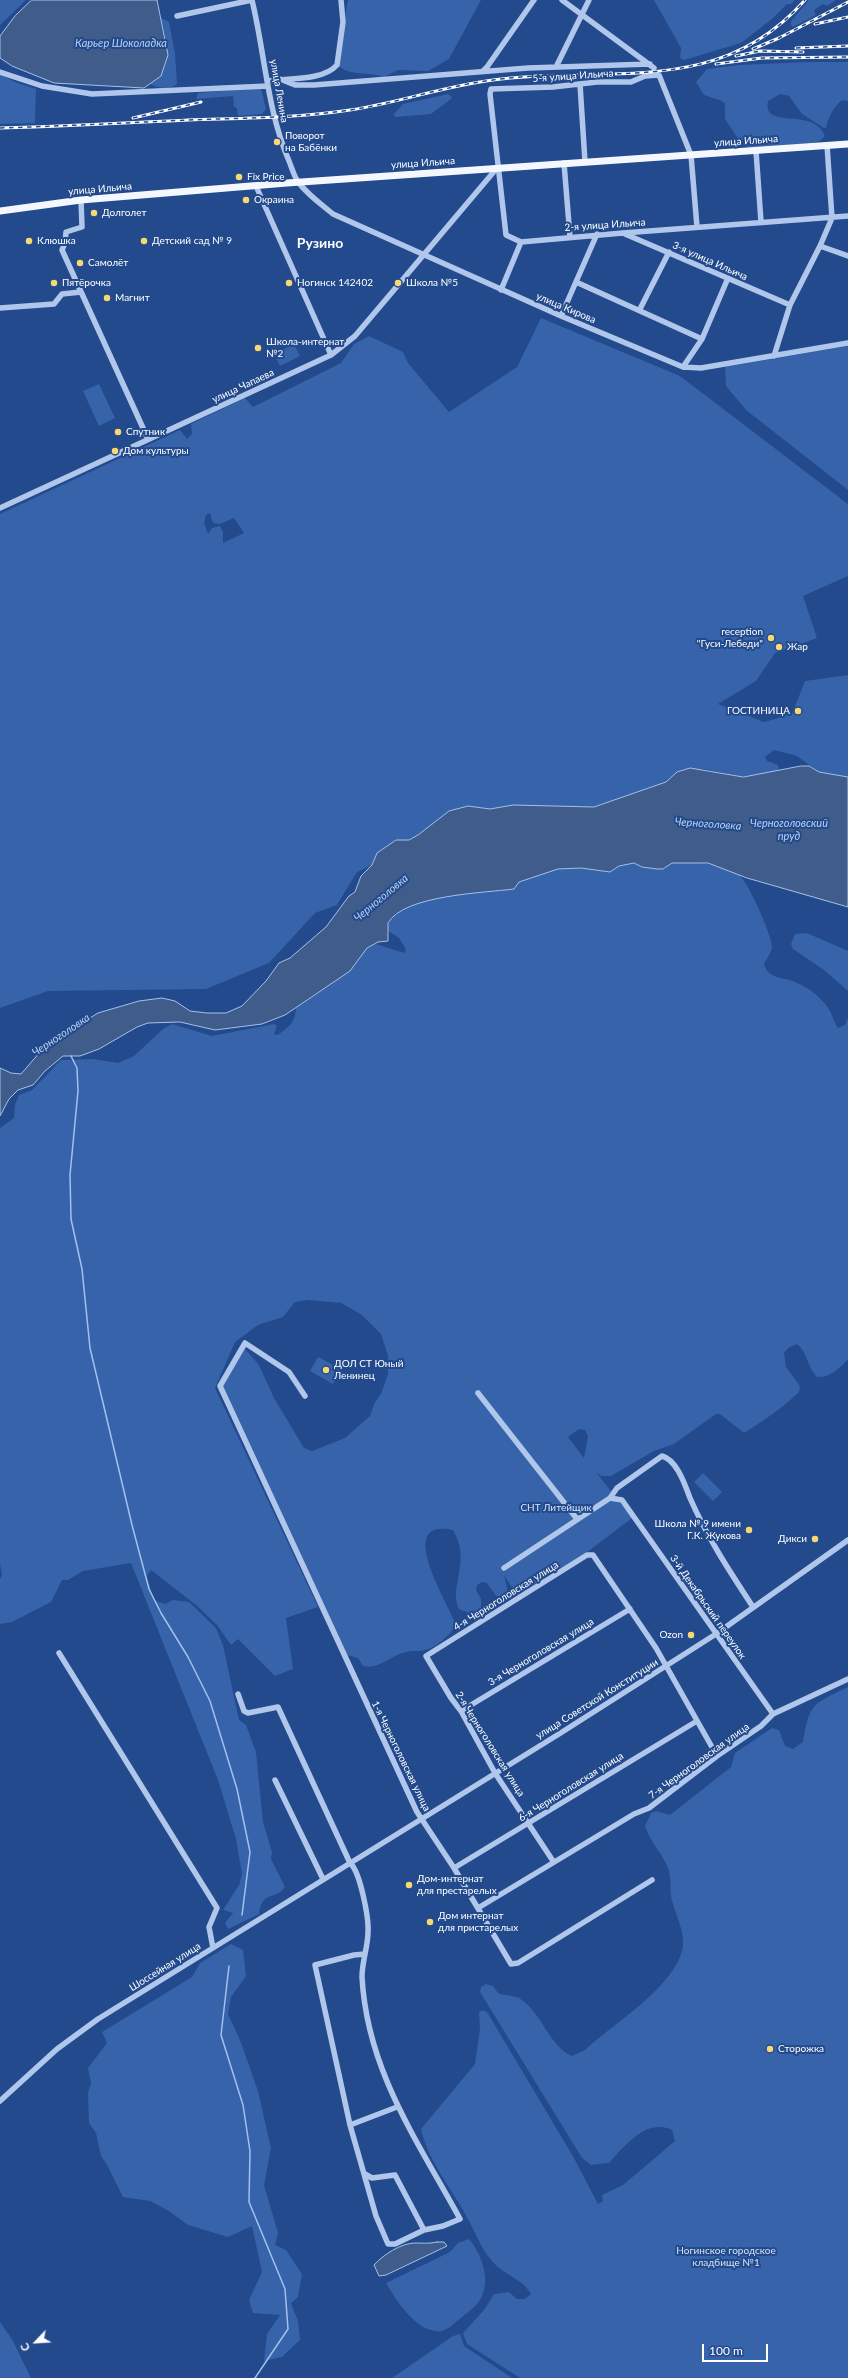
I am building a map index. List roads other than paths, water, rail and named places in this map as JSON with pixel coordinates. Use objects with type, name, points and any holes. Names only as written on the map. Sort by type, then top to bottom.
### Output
[{"type":"main road","name":"улица Ильича","points":[[0,211],[81,200],[298,182],[497,167],[756,152],[848,144]]},
{"type":"street","points":[[177,16],[252,0]]},
{"type":"street","name":"улица Ленина","points":[[252,0],[273,117],[298,182]]},
{"type":"street","points":[[0,72],[42,86],[92,94],[268,83],[280,79],[325,74],[337,65],[343,22],[341,0]]},
{"type":"street","points":[[482,71],[488,67],[534,0]]},
{"type":"street","points":[[280,79],[295,85],[314,85],[439,76],[482,71],[556,67],[652,66],[562,0]]},
{"type":"street","points":[[556,67],[589,0]]},
{"type":"street","name":"5-я улица Ильича","points":[[497,167],[490,94],[491,89],[631,82],[645,76],[659,75],[691,155]]},
{"type":"street","points":[[580,84],[585,162]]},
{"type":"street","points":[[774,356],[790,306],[820,246],[832,218],[827,145]]},
{"type":"street","points":[[756,152],[761,222]]},
{"type":"street","points":[[691,155],[698,227]]},
{"type":"street","points":[[564,163],[570,237]]},
{"type":"street","points":[[497,167],[506,235],[521,242],[502,290]]},
{"type":"street","name":"улица Чапаева","points":[[0,508],[331,355],[355,336],[497,167]]},
{"type":"street","name":"улица Кирова","points":[[298,182],[315,200],[333,214],[425,254],[560,316],[683,367],[701,368],[847,342]]},
{"type":"street","points":[[256,186],[331,355]]},
{"type":"street","points":[[81,200],[82,223],[80,228],[68,230],[66,232],[62,250],[148,440]]},
{"type":"street","name":"2-я улица Ильича","points":[[521,242],[597,234],[848,216]]},
{"type":"street","name":"3-я улица Ильича","points":[[623,233],[790,306]]},
{"type":"street","points":[[560,316],[597,234]]},
{"type":"street","points":[[820,246],[848,256]]},
{"type":"street","points":[[640,309],[669,252]]},
{"type":"street","points":[[683,367],[702,338],[728,278]]},
{"type":"street","points":[[576,282],[640,309],[702,338]]},
{"type":"street","points":[[0,308],[54,304],[62,294],[81,292]]},
{"type":"street","name":"1-я Черноголовская улица","points":[[305,1396],[289,1372],[245,1343],[220,1386],[355,1682],[422,1819],[454,1868],[511,1964],[518,1963],[652,1880]]},
{"type":"street","points":[[478,1393],[577,1519]]},
{"type":"street","points":[[504,1568],[610,1498],[617,1488],[658,1457],[667,1458],[684,1482],[708,1534],[725,1564],[753,1607]]},
{"type":"street","name":"3-й Декабрьский переулок","points":[[610,1498],[622,1500],[772,1714]]},
{"type":"street","name":"улица Советской Конституции","points":[[350,1863],[716,1634],[848,1540]]},
{"type":"street","name":"4-я Черноголовская улица","points":[[426,1656],[588,1555],[596,1558],[630,1609]]},
{"type":"street","points":[[630,1609],[666,1666],[717,1756]]},
{"type":"street","name":"3-я Черноголовская улица","points":[[461,1711],[630,1609]]},
{"type":"street","points":[[59,1653],[217,1908],[209,1927],[213,1948]]},
{"type":"street","name":"2-я Черноголовская улица","points":[[426,1656],[451,1698],[461,1711],[496,1773],[553,1860]]},
{"type":"street","name":"7-я Черноголовская улица","points":[[478,1908],[515,1887],[553,1860],[634,1814],[649,1808],[717,1756],[762,1726],[772,1714],[848,1679]]},
{"type":"street","points":[[349,1684],[355,1682]]},
{"type":"street","points":[[238,1694],[244,1711],[248,1713],[276,1706],[278,1707],[350,1863],[354,1866],[359,1878],[369,1931],[362,1975],[372,2044],[397,2107],[460,2219],[443,2226],[424,2230],[395,2244],[388,2244],[376,2216],[350,2125],[315,1965],[354,1955],[365,1954]]},
{"type":"street","name":"6-я Черноголовская улица","points":[[454,1868],[530,1824],[697,1721]]},
{"type":"street","points":[[275,1780],[323,1879]]},
{"type":"street","name":"Шоссейная улица","points":[[0,2101],[57,2049],[98,2019],[350,1863]]},
{"type":"street","points":[[350,2125],[397,2107]]},
{"type":"street","points":[[365,2174],[372,2178],[395,2175],[424,2230]]},
{"type":"water","name":"Карьер Шоколадка","points":[[32,0],[157,0],[168,55],[161,76],[144,88],[54,83],[12,66],[0,58],[0,36],[15,16]]},
{"type":"water","name":"Черноголовский пруд","points":[[801,766],[809,766],[819,772],[848,777],[848,907],[747,878],[708,863],[672,863],[663,869],[657,869],[642,867],[634,863],[619,866],[610,872],[581,868],[558,869],[519,882],[514,889],[465,894],[427,901],[410,906],[397,914],[388,923],[388,941],[378,942],[367,948],[350,971],[285,1015],[262,1024],[215,1030],[180,1022],[148,1023],[137,1027],[99,1049],[80,1056],[63,1056],[45,1071],[33,1085],[18,1090],[9,1099],[0,1116],[0,1068],[11,1073],[21,1074],[54,1036],[72,1029],[98,1013],[139,1001],[162,998],[175,1001],[190,1011],[207,1013],[226,1013],[242,1006],[266,981],[279,963],[290,958],[326,927],[349,896],[355,892],[361,876],[372,865],[377,853],[396,840],[409,840],[418,835],[449,811],[468,806],[490,809],[513,805],[594,807],[666,782],[677,772],[690,768],[743,777]]},
{"type":"water","points":[[444,2242],[447,2246],[386,2275],[379,2276],[374,2265],[382,2257],[398,2247],[415,2243]]},
{"type":"waterway","points":[[71,1056],[77,1068],[78,1091],[70,1175],[71,1219],[82,1269],[90,1348],[132,1525],[149,1589],[161,1613],[188,1657],[210,1701],[237,1789],[250,1852],[242,1915]]},
{"type":"waterway","points":[[229,1966],[221,2035],[243,2105],[250,2151],[249,2202],[285,2289],[288,2329],[255,2378]]},
{"type":"railway","points":[[0,128],[310,115],[368,107],[457,86],[493,80],[536,76],[619,74],[659,71],[698,65],[736,52],[771,31],[805,0]]},
{"type":"railway","points":[[753,49],[779,38],[848,2]]},
{"type":"railway","points":[[815,24],[848,17]]},
{"type":"railway","points":[[796,48],[848,46]]},
{"type":"railway","points":[[736,56],[760,51],[803,52]]},
{"type":"railway","points":[[716,64],[762,58],[848,57]]},
{"type":"railway","points":[[133,118],[201,102]]},
{"type":"place","name":"Поворот на Бабёнки","points":[[277,142]]},
{"type":"place","name":"Fix Price","points":[[239,177]]},
{"type":"place","name":"Окраина","points":[[246,200]]},
{"type":"place","name":"Долголет","points":[[94,213]]},
{"type":"place","name":"Клюшка","points":[[29,241]]},
{"type":"place","name":"Детский сад № 9","points":[[144,241]]},
{"type":"place","name":"Самолёт","points":[[80,263]]},
{"type":"place","name":"Пятёрочка","points":[[54,283]]},
{"type":"place","name":"Ногинск 142402","points":[[289,283]]},
{"type":"place","name":"Школа №5","points":[[398,283]]},
{"type":"place","name":"Магнит","points":[[107,298]]},
{"type":"place","name":"Школа-интернат №2","points":[[258,348]]},
{"type":"place","name":"Спутник","points":[[118,432]]},
{"type":"place","name":"Дом культуры","points":[[115,451]]},
{"type":"place","name":"reception \"Гуси-Лебеди\"","points":[[771,638]]},
{"type":"place","name":"Жар","points":[[779,647]]},
{"type":"place","name":"ГОСТИНИЦА","points":[[798,711]]},
{"type":"place","name":"ДОЛ СТ Юный Ленинец","points":[[326,1370]]},
{"type":"place","name":"Школа № 9 имени Г.К. Жукова","points":[[749,1530]]},
{"type":"place","name":"Дикси","points":[[815,1539]]},
{"type":"place","name":"Ozon","points":[[691,1635]]},
{"type":"place","name":"Дом-интернат для престарелых","points":[[409,1885]]},
{"type":"place","name":"Дом интернат для пристарелых","points":[[430,1922]]},
{"type":"place","name":"Сторожка","points":[[770,2049]]},
{"type":"district","name":"Рузино","points":[[320,243]]},
{"type":"water label","name":"Черноголовка","points":[[708,824]]},
{"type":"water label","name":"Черноголовка","points":[[381,898]]},
{"type":"water label","name":"Черноголовка","points":[[61,1035]]},
{"type":"park label","name":"СНТ Литейщик","points":[[556,1508]]},
{"type":"park label","name":"Ногинское городское кладбище №1","points":[[726,2256]]}]
